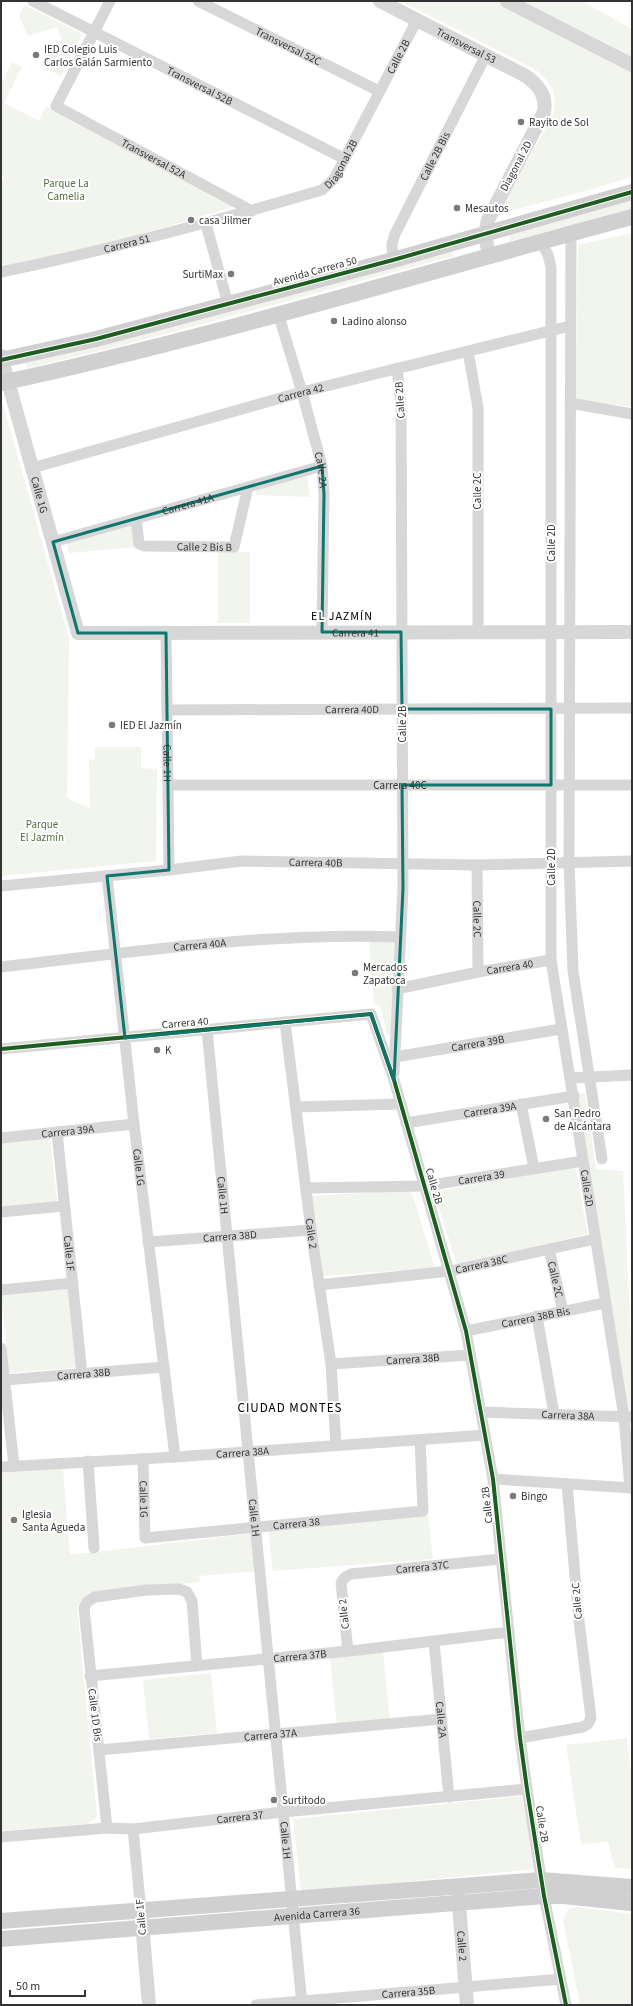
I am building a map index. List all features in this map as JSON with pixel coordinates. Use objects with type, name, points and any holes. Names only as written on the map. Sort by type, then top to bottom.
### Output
[{"type":"main road","name":"Avenida Carrera 50","points":[[1,358],[96,339],[393,260],[632,192]]},
{"type":"main road","points":[[5,382],[146,350],[632,217]]},
{"type":"main road","name":"Avenida Carrera 36","points":[[1,1921],[541,1880],[632,1887]]},
{"type":"main road","name":"Avenida Carrera 36","points":[[1,1938],[544,1896],[563,1896],[632,1903]]},
{"type":"street","name":"Transversal 52B","points":[[33,1],[345,159]]},
{"type":"street","points":[[94,32],[110,1]]},
{"type":"street","name":"Transversal 52C","points":[[198,1],[379,92]]},
{"type":"street","name":"Transversal 53","points":[[380,1],[526,76],[540,90],[545,99]]},
{"type":"street","points":[[507,1],[632,65]]},
{"type":"street","name":"Calle 2B","points":[[379,92],[416,20]]},
{"type":"street","name":"Transversal 52A","points":[[94,32],[56,106],[252,211]]},
{"type":"street","name":"Calle 2B Bis","points":[[393,260],[392,244],[395,234],[486,55]]},
{"type":"street","name":"Diagonal 2B","points":[[252,211],[322,190],[334,179],[379,92]]},
{"type":"street","name":"Diagonal 2D","points":[[485,234],[488,220],[544,112],[545,99]]},
{"type":"street","name":"Carrera 51","points":[[1,272],[95,253],[252,211]]},
{"type":"street","points":[[206,224],[228,304]]},
{"type":"street","name":"Calle 2D","points":[[570,233],[569,862],[573,971],[602,1159]]},
{"type":"street","points":[[485,234],[489,256]]},
{"type":"street","name":"Calle 2D","points":[[541,241],[548,255],[550,267],[551,330],[551,960],[561,1029],[574,1096],[605,1302],[628,1417],[631,1488]]},
{"type":"street","name":"Calle 2A","points":[[278,314],[302,392],[322,466],[324,494],[322,632]]},
{"type":"street","name":"Carrera 42","points":[[32,468],[302,392],[570,326]]},
{"type":"street","name":"Calle 2C","points":[[468,351],[478,408],[478,632]]},
{"type":"street","name":"Calle 1G","points":[[1,358],[5,382],[32,468],[78,633]]},
{"type":"street","name":"Calle 2B","points":[[394,1080],[402,863],[401,405],[397,368]]},
{"type":"street","points":[[570,403],[632,414]]},
{"type":"street","name":"Carrera 41A","points":[[53,542],[322,466]]},
{"type":"street","name":"Calle 2 Bis B","points":[[136,518],[138,540],[140,544],[144,546],[234,547],[248,487]]},
{"type":"street","name":"Carrera 41","points":[[78,633],[632,632]]},
{"type":"street","name":"Calle 1H","points":[[166,633],[170,870]]},
{"type":"street","name":"Carrera 40D","points":[[167,710],[632,708]]},
{"type":"street","name":"Carrera 40C","points":[[168,785],[632,785]]},
{"type":"street","name":"Carrera 40B","points":[[1,886],[241,862],[477,865],[551,862],[632,862]]},
{"type":"street","name":"Calle 2C","points":[[477,865],[478,972]]},
{"type":"street","name":"Calle 1G","points":[[108,876],[134,1124],[175,1457]]},
{"type":"street","name":"Carrera 40A","points":[[1,967],[240,942],[363,936],[400,937]]},
{"type":"street","name":"Carrera 40","points":[[397,989],[478,972],[551,960]]},
{"type":"street","name":"Calle 2B","points":[[371,1014],[394,1080],[466,1331],[493,1479],[520,1738],[541,1880],[566,2005]]},
{"type":"street","name":"Carrera 40","points":[[1,1049],[371,1014]]},
{"type":"street","name":"Calle 2","points":[[285,1022],[311,1230],[331,1364],[336,1445]]},
{"type":"street","name":"Carrera 39B","points":[[395,1057],[561,1029]]},
{"type":"street","name":"Calle 1H","points":[[208,1030],[302,2003]]},
{"type":"street","points":[[571,1078],[632,1075]]},
{"type":"street","name":"Carrera 39A","points":[[406,1123],[574,1096]]},
{"type":"street","points":[[296,1107],[401,1104]]},
{"type":"street","points":[[521,1104],[534,1168]]},
{"type":"street","name":"Carrera 39A","points":[[1,1138],[134,1124]]},
{"type":"street","name":"Calle 1F","points":[[57,1132],[82,1374]]},
{"type":"street","name":"Carrera 39","points":[[306,1188],[425,1186],[584,1161]]},
{"type":"street","points":[[1,1212],[64,1206]]},
{"type":"street","name":"Carrera 38D","points":[[148,1242],[311,1230]]},
{"type":"street","name":"Carrera 38C","points":[[319,1285],[450,1271],[595,1239]]},
{"type":"street","name":"Calle 2C","points":[[549,1249],[563,1311]]},
{"type":"street","points":[[1,1290],[73,1283]]},
{"type":"street","name":"Carrera 38B Bis","points":[[466,1331],[605,1302]]},
{"type":"street","points":[[537,1316],[554,1414]]},
{"type":"street","points":[[1,1348],[14,1466]]},
{"type":"street","name":"Carrera 38B","points":[[331,1364],[470,1355]]},
{"type":"street","name":"Carrera 38B","points":[[4,1380],[164,1367]]},
{"type":"street","name":"Carrera 38A","points":[[481,1412],[628,1417]]},
{"type":"street","name":"Carrera 38A","points":[[1,1467],[175,1457],[485,1435]]},
{"type":"street","name":"Carrera 38","points":[[145,1538],[256,1526],[423,1512],[420,1440]]},
{"type":"street","name":"Calle 1G","points":[[143,1459],[145,1538]]},
{"type":"street","points":[[88,1461],[94,1548]]},
{"type":"street","points":[[493,1479],[631,1488]]},
{"type":"street","name":"Calle 2C","points":[[520,1738],[583,1727],[588,1724],[591,1718],[578,1621],[567,1484]]},
{"type":"street","name":"Carrera 37C","points":[[344,1578],[351,1574],[501,1558]]},
{"type":"street","name":"Calle 2","points":[[344,1578],[341,1583],[348,1651]]},
{"type":"street","name":"Calle 1D Bis","points":[[107,1828],[90,1676],[84,1608],[87,1602],[95,1597],[148,1590],[179,1589],[187,1592],[192,1601],[197,1666]]},
{"type":"street","name":"Carrera 37B","points":[[90,1676],[434,1642],[509,1632]]},
{"type":"street","name":"Calle 2A","points":[[434,1642],[449,1797]]},
{"type":"street","name":"Carrera 37A","points":[[99,1750],[442,1719]]},
{"type":"street","name":"Carrera 37","points":[[1,1837],[107,1828],[133,1829],[283,1812],[528,1789]]},
{"type":"street","name":"Calle 1F","points":[[133,1829],[149,2005]]},
{"type":"street","name":"Calle 2","points":[[457,1886],[467,2005]]},
{"type":"street","name":"Carrera 35B","points":[[256,2005],[302,2003],[561,1979]]},
{"type":"highlighted area","points":[[322,466],[324,494],[322,632],[401,632],[402,709],[551,709],[551,785],[402,785],[403,888],[394,1080],[371,1014],[125,1038],[107,876],[169,870],[166,633],[78,633],[53,542]]},
{"type":"green space","points":[[401,1],[497,1],[632,71],[632,177],[582,192],[497,214],[552,117],[555,103],[553,90],[542,75],[536,70]]},
{"type":"green space","points":[[518,1],[582,1],[632,29],[632,59]]},
{"type":"green space","points":[[24,5],[82,34],[61,76],[41,66],[52,44],[62,40],[57,27],[28,36],[19,16]]},
{"type":"green space","name":"Parque La Camelia","points":[[12,62],[22,67],[4,103],[39,121],[46,106],[236,206],[98,247],[1,267],[1,183],[4,176],[1,175],[1,83]]},
{"type":"green space","points":[[632,200],[632,210],[511,241],[509,233]]},
{"type":"green space","points":[[632,233],[632,407],[576,400],[578,245]]},
{"type":"green space","points":[[452,249],[453,256],[124,345],[27,368],[25,362]]},
{"type":"green space","name":"Parque El Jazmín","points":[[1,397],[69,639],[67,798],[90,809],[89,760],[95,759],[95,747],[141,747],[141,768],[157,769],[156,861],[1,876]]},
{"type":"green space","points":[[307,476],[310,497],[256,495],[256,489]]},
{"type":"green space","points":[[132,522],[137,547],[69,553],[66,541]]},
{"type":"green space","points":[[218,552],[250,552],[250,623],[218,623]]},
{"type":"green space","points":[[369,941],[396,941],[391,1033],[387,1036],[381,1006],[374,1004]]},
{"type":"green space","points":[[585,1093],[596,1169],[623,1171],[632,1362],[632,1414],[627,1415],[578,1094]]},
{"type":"green space","points":[[50,1138],[57,1201],[1,1207],[1,1143]]},
{"type":"green space","points":[[575,1166],[588,1234],[457,1265],[434,1192]]},
{"type":"green space","points":[[411,1190],[435,1268],[322,1276],[310,1196]]},
{"type":"green space","points":[[69,1289],[77,1367],[9,1373],[1,1296]]},
{"type":"green space","points":[[63,1469],[70,1555],[248,1534],[252,1535],[260,1571],[199,1576],[200,1582],[91,1594],[81,1601],[77,1607],[97,1817],[89,1823],[84,1824],[1,1831],[1,1473]]},
{"type":"green space","points":[[428,1515],[433,1559],[273,1571],[268,1530]]},
{"type":"green space","points":[[383,1652],[390,1721],[337,1726],[330,1657]]},
{"type":"green space","points":[[211,1673],[217,1733],[149,1739],[143,1680]]},
{"type":"green space","points":[[627,1738],[632,1779],[632,1869],[615,1868],[608,1842],[581,1844],[566,1745]]},
{"type":"green space","points":[[522,1796],[536,1869],[301,1892],[293,1819]]},
{"type":"green space","points":[[576,1907],[632,1914],[632,2005],[580,2005],[563,1919],[568,1910]]},
{"type":"cycle path","points":[[1,360],[96,339],[393,260],[632,192]]},
{"type":"cycle path","points":[[1,1049],[371,1014],[394,1080],[466,1331],[493,1479],[520,1738],[527,1789],[544,1896],[566,2005]]},
{"type":"place","name":"IED Colegio Luis Carlos Galán Sarmiento","points":[[36,55]]},
{"type":"place","name":"Rayito de Sol","points":[[521,122]]},
{"type":"place","name":"Mesautos","points":[[457,208]]},
{"type":"place","name":"casa Jilmer","points":[[191,220]]},
{"type":"place","name":"SurtiMax","points":[[231,274]]},
{"type":"place","name":"Ladino alonso","points":[[334,321]]},
{"type":"place","name":"IED El Jazmín","points":[[112,725]]},
{"type":"place","name":"Mercados Zapatoca","points":[[355,973]]},
{"type":"place","name":"K","points":[[157,1050]]},
{"type":"place","name":"San Pedro de Alcántara","points":[[546,1119]]},
{"type":"place","name":"Bingo","points":[[513,1496]]},
{"type":"place","name":"Iglesia Santa Agueda","points":[[14,1520]]},
{"type":"place","name":"Surtitodo","points":[[274,1800]]},
{"type":"district","name":"EL JAZMÍN","points":[[342,616]]},
{"type":"district","name":"CIUDAD MONTES","points":[[290,1408]]}]
